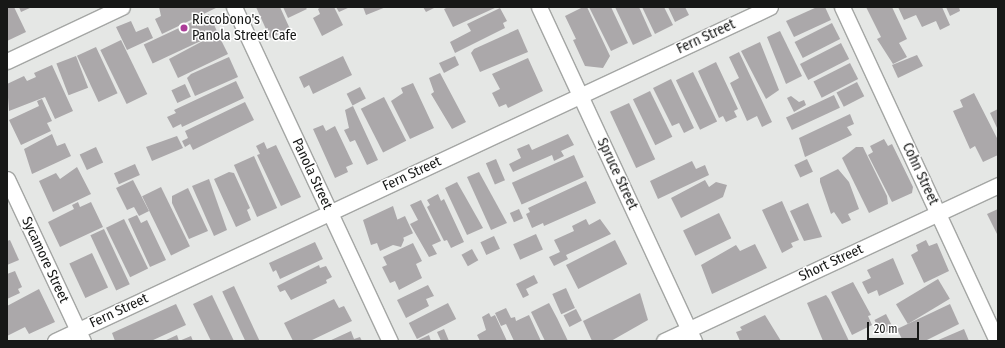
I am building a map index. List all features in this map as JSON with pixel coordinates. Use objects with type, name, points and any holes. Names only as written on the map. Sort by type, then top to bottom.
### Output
[{"type":"street","points":[[7,61],[122,7]]},
{"type":"street","name":"Panola Street","points":[[234,7],[390,341]]},
{"type":"street","name":"Spruce Street","points":[[539,7],[692,335]]},
{"type":"street","name":"Fern Street","points":[[55,341],[81,336],[330,213],[770,7]]},
{"type":"street","name":"Cohn Street","points":[[842,7],[998,341]]},
{"type":"street","name":"Sycamore Street","points":[[7,179],[81,336]]},
{"type":"street","name":"Short Street","points":[[664,341],[692,335],[938,213],[998,185]]},
{"type":"building","points":[[7,7],[14,7],[26,32],[7,41]]},
{"type":"building","points":[[19,7],[32,7],[21,12]]},
{"type":"building","points":[[159,7],[218,7],[162,34],[155,19],[161,16]]},
{"type":"building","points":[[256,7],[280,7],[290,29],[270,38]]},
{"type":"building","points":[[283,7],[305,7],[307,9],[288,18]]},
{"type":"building","points":[[321,7],[334,7],[343,25],[322,36],[313,18],[320,14],[318,9]]},
{"type":"building","points":[[336,7],[350,7],[339,12]]},
{"type":"building","points":[[363,7],[386,7],[366,15]]},
{"type":"building","points":[[423,7],[433,7],[434,8],[426,12]]},
{"type":"building","points":[[448,7],[497,7],[453,27],[444,9]]},
{"type":"building","points":[[583,7],[587,7],[610,56],[603,68],[585,66],[573,40],[576,39],[565,16]]},
{"type":"building","points":[[589,7],[611,7],[628,43],[611,51]]},
{"type":"building","points":[[615,7],[639,7],[652,36],[633,45]]},
{"type":"building","points":[[642,7],[664,7],[673,25],[655,34]]},
{"type":"building","points":[[668,7],[685,7],[689,15],[675,22]]},
{"type":"building","points":[[817,7],[825,7],[831,20],[794,37],[786,21]]},
{"type":"building","points":[[866,7],[892,7],[907,39],[899,43],[907,57],[893,64],[877,39],[881,37]]},
{"type":"building","points":[[898,7],[942,7],[950,25],[940,30],[936,21],[922,27],[916,15],[904,20]]},
{"type":"building","points":[[946,7],[959,7],[960,11],[950,16]]},
{"type":"building","points":[[500,8],[507,21],[503,23],[505,28],[455,53],[450,42],[471,31],[467,24]]},
{"type":"building","points":[[209,14],[218,33],[153,63],[144,44]]},
{"type":"building","points":[[131,21],[136,32],[148,27],[153,38],[127,50],[116,27]]},
{"type":"building","points":[[832,23],[840,39],[803,58],[795,42]]},
{"type":"building","points":[[518,29],[528,52],[480,72],[471,53],[474,49]]},
{"type":"building","points":[[780,31],[802,76],[786,84],[767,37]]},
{"type":"building","points":[[214,35],[219,36],[228,54],[178,78],[169,59]]},
{"type":"building","points":[[121,40],[147,94],[127,104],[100,50]]},
{"type":"building","points":[[760,42],[779,90],[766,99],[741,51]]},
{"type":"building","points":[[841,43],[849,59],[808,80],[800,64]]},
{"type":"building","points":[[96,47],[118,93],[99,102],[77,56]]},
{"type":"building","points":[[739,52],[772,122],[762,127],[757,116],[747,121],[730,83],[739,78],[729,57]]},
{"type":"building","points":[[917,55],[923,66],[898,78],[892,65]]},
{"type":"building","points":[[76,56],[88,88],[69,95],[56,64]]},
{"type":"building","points":[[343,56],[352,75],[313,94],[309,85],[304,88],[299,77]]},
{"type":"building","points":[[455,56],[459,65],[444,73],[439,63]]},
{"type":"building","points":[[229,57],[238,77],[195,96],[187,78],[191,74]]},
{"type":"building","points":[[528,58],[543,91],[508,108],[506,104],[499,107],[492,93],[500,89],[492,74]]},
{"type":"building","points":[[716,62],[738,109],[734,111],[737,117],[726,122],[723,116],[719,118],[698,71]]},
{"type":"building","points":[[850,63],[858,79],[822,98],[813,82]]},
{"type":"building","points":[[52,65],[73,111],[55,119],[45,97],[9,111],[7,84],[24,76],[27,81],[36,77],[34,73]]},
{"type":"building","points":[[693,72],[717,121],[700,130],[676,80]]},
{"type":"building","points":[[440,73],[466,122],[452,129],[431,94],[434,92],[429,78]]},
{"type":"building","points":[[671,79],[694,128],[684,133],[679,123],[672,126],[653,88]]},
{"type":"building","points":[[236,81],[244,98],[182,127],[181,124],[173,128],[167,117],[176,113],[174,110]]},
{"type":"building","points":[[857,82],[864,96],[844,107],[837,92]]},
{"type":"building","points":[[413,83],[434,128],[410,139],[391,101],[403,93],[401,88]]},
{"type":"building","points":[[185,84],[191,97],[177,103],[171,90]]},
{"type":"building","points":[[360,87],[366,99],[353,105],[347,94]]},
{"type":"building","points":[[650,91],[672,137],[655,145],[633,99]]},
{"type":"building","points":[[974,93],[998,140],[998,155],[983,162],[975,146],[970,149],[953,111],[963,107],[960,100]]},
{"type":"building","points":[[834,95],[840,108],[792,130],[786,117]]},
{"type":"building","points":[[791,96],[799,102],[804,100],[806,105],[794,112],[787,98]]},
{"type":"building","points":[[384,97],[406,141],[383,152],[361,109]]},
{"type":"building","points":[[42,99],[52,121],[47,123],[51,131],[21,145],[9,120],[39,106],[37,101]]},
{"type":"building","points":[[245,102],[254,120],[193,150],[190,144],[185,147],[182,141],[188,138],[185,131]]},
{"type":"building","points":[[629,103],[655,159],[636,168],[610,112]]},
{"type":"building","points":[[353,106],[378,160],[367,165],[355,140],[350,142],[344,130],[349,128],[345,110]]},
{"type":"building","points":[[998,109],[998,130],[990,113]]},
{"type":"building","points":[[850,114],[854,124],[847,127],[852,135],[805,157],[799,138]]},
{"type":"building","points":[[323,125],[326,131],[335,126],[353,164],[346,167],[348,172],[335,178],[313,129]]},
{"type":"building","points":[[52,134],[57,146],[65,143],[71,156],[32,174],[24,149]]},
{"type":"building","points":[[568,134],[574,145],[561,151],[564,156],[554,161],[552,155],[513,172],[509,164],[521,158],[517,149],[529,144],[532,150]]},
{"type":"building","points":[[177,136],[183,148],[152,161],[146,147]]},
{"type":"building","points":[[884,139],[888,146],[892,144],[913,187],[912,193],[892,202],[868,155],[873,152],[870,146]]},
{"type":"building","points":[[264,142],[267,149],[276,145],[301,197],[281,206],[257,155],[260,154],[256,146]]},
{"type":"building","points":[[96,147],[103,162],[87,170],[80,155]]},
{"type":"building","points":[[856,147],[863,147],[887,196],[888,204],[869,213],[842,158]]},
{"type":"building","points":[[574,155],[584,177],[522,205],[512,183]]},
{"type":"building","points":[[254,156],[277,208],[257,217],[234,165]]},
{"type":"building","points":[[496,159],[505,180],[495,184],[486,163]]},
{"type":"building","points":[[807,159],[813,172],[800,178],[794,165]]},
{"type":"building","points":[[692,161],[696,169],[705,165],[709,175],[658,199],[650,181]]},
{"type":"building","points":[[135,164],[140,175],[119,184],[114,173]]},
{"type":"building","points":[[77,167],[91,194],[53,212],[39,181],[56,173],[60,179]]},
{"type":"building","points":[[838,169],[849,182],[859,209],[848,214],[851,220],[842,224],[834,212],[831,214],[820,182],[820,178]]},
{"type":"building","points":[[229,172],[234,173],[250,208],[247,210],[251,220],[236,227],[214,179]]},
{"type":"building","points":[[479,172],[507,223],[491,230],[467,177]]},
{"type":"building","points":[[209,179],[227,230],[214,236],[192,186]]},
{"type":"building","points":[[133,180],[149,211],[139,216],[134,207],[127,210],[116,188]]},
{"type":"building","points":[[705,180],[709,187],[716,182],[727,185],[723,197],[681,218],[671,198]]},
{"type":"building","points":[[586,181],[596,203],[544,226],[543,223],[532,228],[526,214],[530,212],[528,208]]},
{"type":"building","points":[[457,182],[483,228],[467,235],[445,188]]},
{"type":"building","points":[[161,187],[190,246],[171,256],[142,196]]},
{"type":"building","points":[[188,188],[208,231],[189,239],[172,203],[172,196]]},
{"type":"building","points":[[438,194],[441,201],[444,199],[464,242],[451,248],[447,240],[444,241],[427,207],[430,205],[427,200]]},
{"type":"building","points":[[421,200],[441,241],[432,245],[437,254],[429,257],[410,224],[418,220],[410,205]]},
{"type":"building","points":[[782,201],[799,240],[791,243],[793,247],[782,253],[762,210]]},
{"type":"building","points":[[78,202],[80,207],[91,202],[103,227],[60,247],[48,222],[74,209],[72,205]]},
{"type":"building","points":[[808,203],[822,237],[804,241],[790,211]]},
{"type":"building","points":[[393,206],[404,240],[401,247],[393,245],[380,251],[377,243],[371,245],[363,220]]},
{"type":"building","points":[[519,209],[523,218],[514,222],[510,213]]},
{"type":"building","points":[[998,209],[998,236],[987,214]]},
{"type":"building","points":[[719,213],[731,238],[695,256],[683,231]]},
{"type":"building","points":[[137,215],[141,223],[147,220],[166,260],[150,267],[128,219]]},
{"type":"building","points":[[405,216],[413,233],[403,238],[395,221]]},
{"type":"building","points":[[124,219],[148,268],[130,277],[106,228]]},
{"type":"building","points":[[586,219],[589,225],[600,219],[611,234],[566,255],[568,259],[554,266],[549,257],[560,252],[554,240],[574,231],[572,226]]},
{"type":"building","points":[[104,229],[130,284],[116,291],[90,235]]},
{"type":"building","points":[[536,234],[543,250],[520,260],[513,244]]},
{"type":"building","points":[[494,236],[500,249],[486,255],[480,242]]},
{"type":"building","points":[[10,240],[19,260],[7,265],[7,241]]},
{"type":"building","points":[[615,240],[627,264],[578,289],[566,265]]},
{"type":"building","points":[[926,240],[929,246],[937,243],[949,271],[924,283],[911,255],[918,251],[916,245]]},
{"type":"building","points":[[315,242],[323,259],[280,279],[276,270],[273,272],[269,263]]},
{"type":"building","points":[[413,243],[422,261],[416,264],[422,278],[399,290],[395,281],[390,283],[382,267],[387,265],[383,257]]},
{"type":"building","points":[[755,244],[767,268],[712,294],[701,265],[736,245],[740,251]]},
{"type":"building","points":[[472,249],[478,260],[468,266],[462,255]]},
{"type":"building","points":[[92,253],[108,287],[85,298],[69,264]]},
{"type":"building","points":[[893,258],[904,284],[879,296],[877,290],[868,294],[862,282],[871,278],[867,270]]},
{"type":"building","points":[[319,265],[320,268],[326,266],[332,277],[326,280],[327,283],[291,300],[285,290],[280,292],[277,286]]},
{"type":"building","points":[[15,271],[22,287],[18,289],[20,293],[7,299],[7,274]]},
{"type":"building","points":[[534,275],[538,283],[526,289],[529,295],[523,298],[516,284]]},
{"type":"building","points":[[938,279],[950,299],[908,324],[896,304]]},
{"type":"building","points":[[853,282],[871,315],[868,316],[872,325],[852,335],[831,292]]},
{"type":"building","points":[[428,285],[434,296],[426,299],[429,306],[406,318],[397,300]]},
{"type":"building","points":[[234,286],[260,341],[245,341],[222,291]]},
{"type":"building","points":[[566,288],[575,308],[561,314],[552,294]]},
{"type":"building","points":[[39,289],[55,322],[29,334],[25,327],[7,336],[7,306]]},
{"type":"building","points":[[640,293],[648,320],[611,341],[592,341],[583,321]]},
{"type":"building","points":[[212,295],[234,341],[211,341],[193,304]]},
{"type":"building","points":[[826,295],[849,341],[823,341],[807,303]]},
{"type":"building","points":[[334,299],[339,308],[344,306],[352,321],[310,341],[293,341],[284,323]]},
{"type":"building","points":[[448,303],[456,319],[417,339],[409,323]]},
{"type":"building","points":[[549,303],[568,341],[545,341],[531,312]]},
{"type":"building","points":[[176,304],[186,325],[151,341],[115,341],[112,333]]},
{"type":"building","points":[[950,304],[959,324],[925,341],[903,341],[897,329]]},
{"type":"building","points":[[506,308],[511,318],[515,317],[516,321],[529,315],[541,341],[514,341],[506,324],[501,326],[495,313]]},
{"type":"building","points":[[576,309],[582,321],[569,327],[564,315]]},
{"type":"building","points":[[489,313],[491,317],[495,315],[507,341],[480,341],[477,335],[486,330],[482,317]]},
{"type":"building","points":[[886,314],[893,328],[882,334],[874,320]]},
{"type":"building","points":[[765,315],[781,341],[740,341],[736,332],[742,330],[740,327]]},
{"type":"building","points":[[444,329],[449,341],[441,341],[437,332]]},
{"type":"building","points":[[964,329],[969,341],[936,341]]},
{"type":"building","points":[[351,331],[354,339],[360,337],[362,341],[329,341]]},
{"type":"building","points":[[177,335],[179,341],[164,341]]},
{"type":"building","points":[[429,335],[431,341],[416,341]]},
{"type":"building","points":[[191,336],[193,341],[179,341]]},
{"type":"place","name":"Riccobono's Panola Street Cafe","points":[[184,28]]}]
